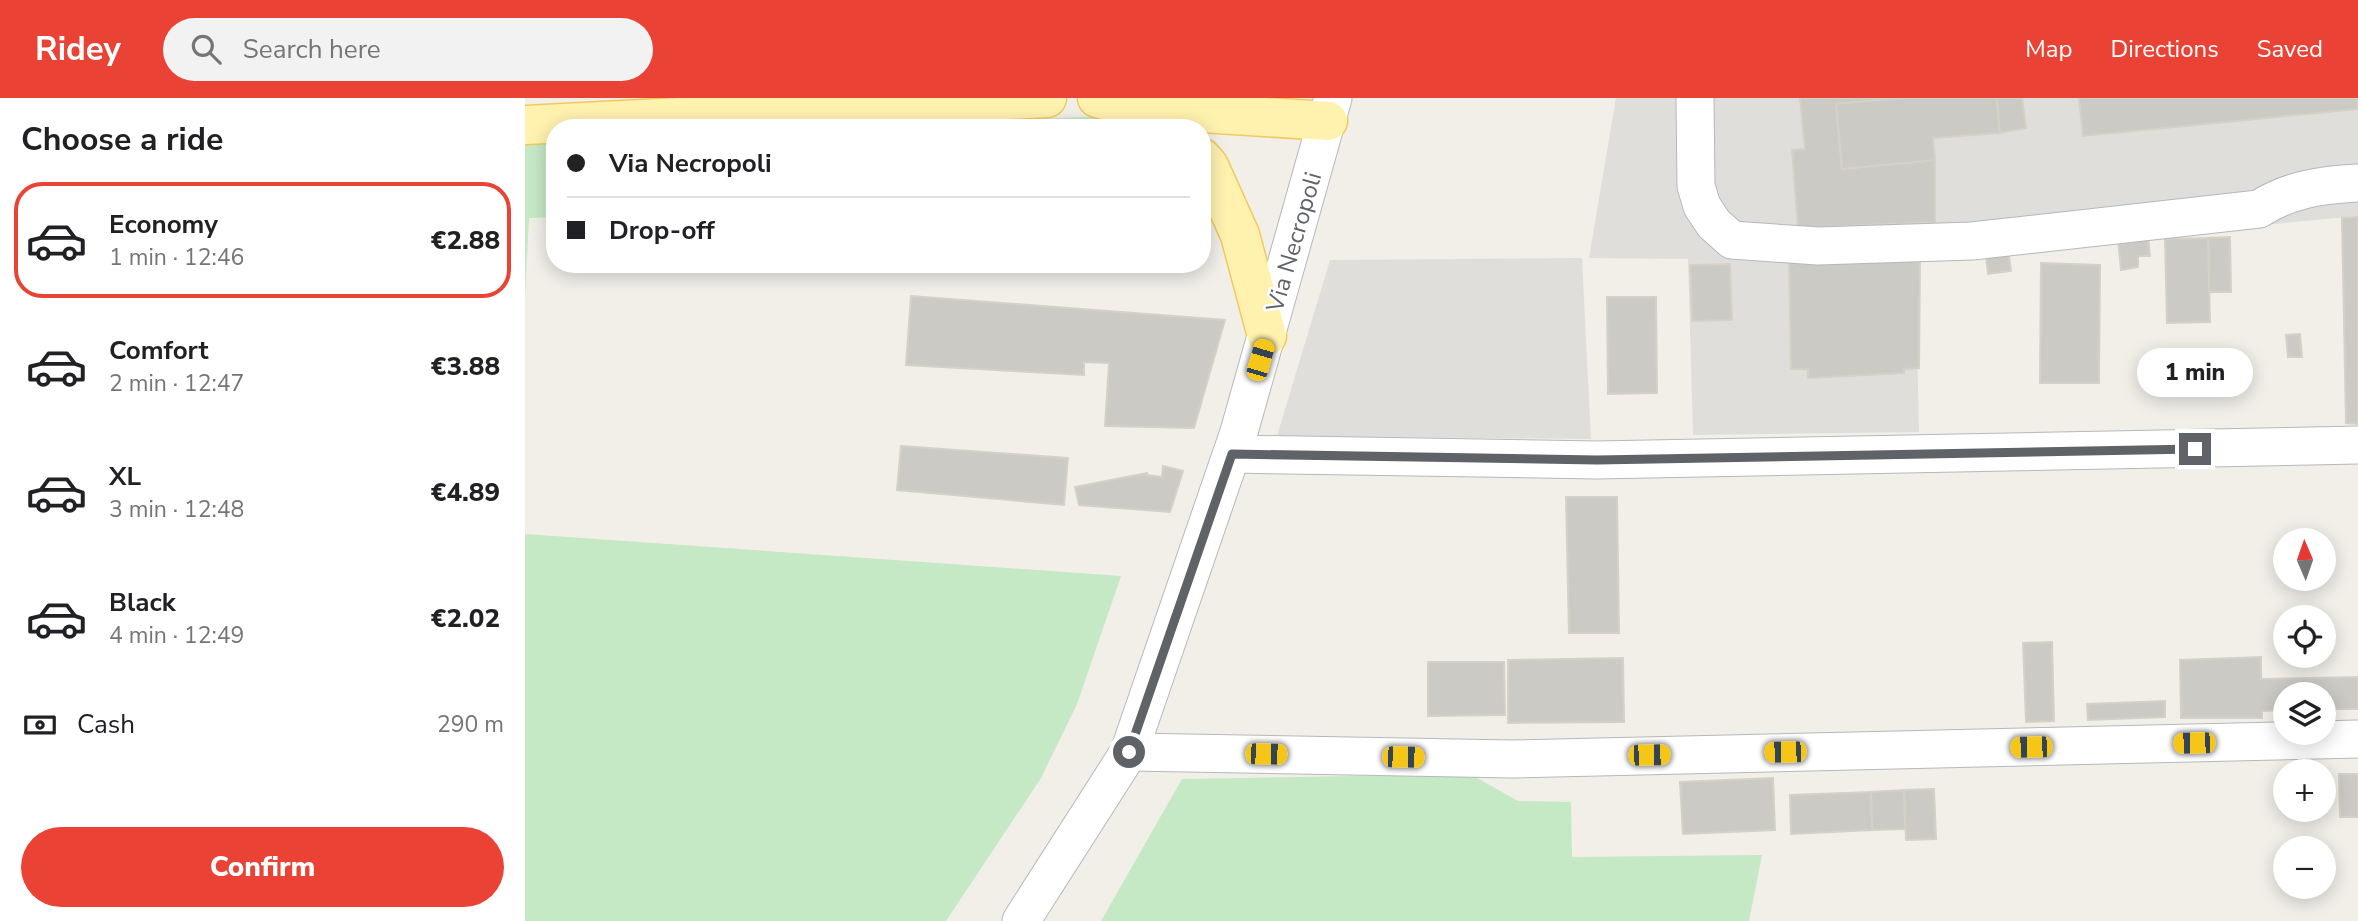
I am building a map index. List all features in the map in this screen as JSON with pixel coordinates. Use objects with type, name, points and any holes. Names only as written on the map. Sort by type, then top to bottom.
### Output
[{"type":"main road","points":[[641,119],[1047,98]]},
{"type":"main road","points":[[1097,98],[1171,119]]},
{"type":"main road","points":[[1138,109],[1331,109]]},
{"type":"main road","points":[[525,125],[546,124]]},
{"type":"main road","points":[[1211,170],[1240,235],[1267,336]]},
{"type":"street","points":[[1695,98],[1696,186],[1702,206],[1714,224],[1732,240],[1818,246],[1972,241],[2259,209],[2275,199],[2317,186],[2358,183]]},
{"type":"street","name":"Via Necropoli","points":[[1021,921],[1129,752],[1232,454],[1331,109]]},
{"type":"street","points":[[1232,454],[1597,460],[2358,446]]},
{"type":"street","points":[[1129,752],[1512,759],[2358,739]]},
{"type":"shaded area","points":[[1616,98],[2358,98],[2358,216],[1915,258],[1919,432],[1693,435],[1688,259],[1589,258]]},
{"type":"shaded area","points":[[1582,258],[1591,439],[1277,436],[1330,260]]},
{"type":"green space","points":[[1110,116],[1120,119],[1034,119]]},
{"type":"green space","points":[[546,141],[546,217],[529,218],[525,297],[525,142]]},
{"type":"green space","points":[[525,534],[1121,576],[1077,704],[1041,778],[946,921],[525,921]]},
{"type":"green space","points":[[1470,774],[1518,801],[1571,802],[1572,857],[1762,855],[1749,921],[1101,921],[1182,779]]},
{"type":"building","points":[[1800,98],[1900,98],[1836,104],[1842,169],[1935,160],[1935,222],[1798,228],[1792,150],[1805,149]]},
{"type":"building","points":[[1900,98],[1997,98],[2000,133],[1933,138],[1935,160],[1842,169],[1836,104]]},
{"type":"building","points":[[1997,98],[2022,98],[2026,128],[2000,133]]},
{"type":"building","points":[[2079,98],[2358,98],[2358,109],[2083,136]]},
{"type":"building","points":[[2358,217],[2358,424],[2346,423],[2342,218]]},
{"type":"building","points":[[2148,236],[2150,256],[2138,256],[2138,267],[2121,270],[2118,239]]},
{"type":"building","points":[[2230,237],[2231,292],[2209,292],[2208,238]]},
{"type":"building","points":[[2208,238],[2210,322],[2167,323],[2165,239]]},
{"type":"building","points":[[2008,248],[2011,271],[1988,274],[1985,249]]},
{"type":"building","points":[[1920,256],[1919,368],[1904,369],[1904,373],[1808,378],[1808,369],[1791,369],[1789,260]]},
{"type":"building","points":[[2041,263],[2100,265],[2099,383],[2040,383]]},
{"type":"building","points":[[1730,264],[1732,320],[1692,321],[1690,265]]},
{"type":"building","points":[[911,296],[1225,320],[1194,428],[1105,426],[1109,363],[1084,362],[1084,375],[906,365]]},
{"type":"building","points":[[1607,297],[1656,297],[1657,393],[1608,394]]},
{"type":"building","points":[[2300,334],[2302,357],[2288,357],[2286,335]]},
{"type":"building","points":[[901,446],[1068,458],[1064,505],[897,490]]},
{"type":"building","points":[[1163,466],[1183,471],[1170,512],[1079,505],[1075,487],[1147,473],[1162,477]]},
{"type":"building","points":[[1566,497],[1617,497],[1619,633],[1569,633]]},
{"type":"building","points":[[2052,642],[2054,721],[2026,722],[2023,643]]},
{"type":"building","points":[[2261,657],[2261,679],[2358,677],[2358,709],[2336,709],[2336,682],[2273,682],[2273,711],[2262,711],[2262,718],[2181,718],[2180,660]]},
{"type":"building","points":[[1623,658],[1624,722],[1508,723],[1508,660]]},
{"type":"building","points":[[1428,662],[1504,662],[1505,715],[1428,716]]},
{"type":"building","points":[[2165,701],[2165,717],[2088,720],[2087,704]]},
{"type":"building","points":[[2339,774],[2358,774],[2358,817],[2340,817]]},
{"type":"building","points":[[1773,778],[1775,830],[1683,834],[1680,782]]},
{"type":"building","points":[[1934,789],[1936,839],[1906,840],[1904,790]]},
{"type":"building","points":[[1904,790],[1905,829],[1872,830],[1871,792]]},
{"type":"building","points":[[1871,792],[1872,830],[1791,834],[1790,795]]},
{"type":"route","points":[[1129,752],[1232,454],[1597,460],[2195,449]]}]
